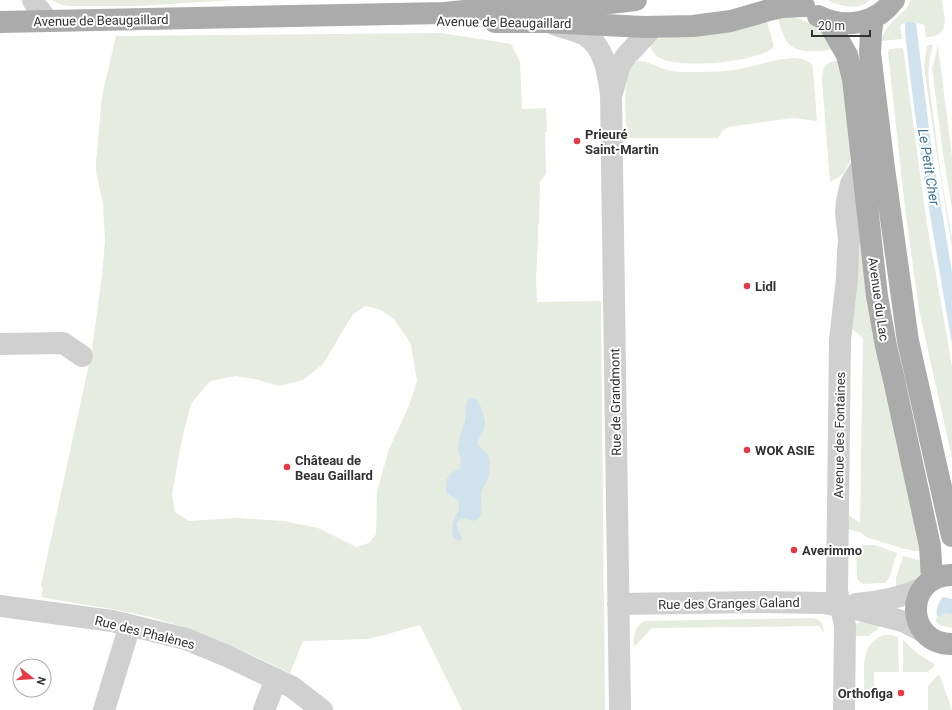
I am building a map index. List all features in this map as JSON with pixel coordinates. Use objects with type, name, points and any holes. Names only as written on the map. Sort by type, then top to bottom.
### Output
[{"type":"main road","name":"Avenue de Beaugaillard","points":[[0,22],[444,13],[494,8],[584,2],[609,3],[636,0]]},
{"type":"main road","points":[[802,3],[814,14],[826,20],[842,24],[858,23],[873,18],[885,10],[894,0]]},
{"type":"main road","name":"Avenue de Beaugaillard","points":[[203,18],[545,22],[653,27],[693,26],[731,21],[769,10],[802,3]]},
{"type":"main road","name":"Avenue du Lac","points":[[873,18],[870,53],[908,341],[952,536]]},
{"type":"main road","name":"Avenue du Lac","points":[[826,20],[847,55],[853,79],[877,296],[886,346],[930,546],[936,581]]},
{"type":"main road","points":[[936,581],[917,599],[916,611],[918,623],[937,639],[952,660]]},
{"type":"street","points":[[33,0],[37,8],[48,21]]},
{"type":"street","name":"Rue de Grandmont","points":[[545,22],[577,32],[590,39],[599,50],[604,61],[611,94],[620,710]]},
{"type":"street","name":"Rue de Grandmont","points":[[611,94],[620,65],[627,55],[653,27]]},
{"type":"street","name":"Avenue des Fontaines","points":[[844,710],[845,625],[837,591],[840,340],[847,278],[848,253],[846,207],[851,184],[863,164]]},
{"type":"street","points":[[0,344],[63,342],[82,356]]},
{"type":"street","name":"Rue des Granges Galand","points":[[840,605],[892,599],[910,594],[936,581]]},
{"type":"street","name":"Rue des Granges Galand","points":[[618,604],[824,603],[840,605],[905,622],[937,639]]},
{"type":"street","name":"Rue des Phalènes","points":[[0,606],[112,621],[186,639],[227,656],[292,687],[322,710]]},
{"type":"street","points":[[104,710],[130,625]]},
{"type":"street","points":[[264,710],[276,679]]},
{"type":"shaded area","points":[[51,0],[234,0],[137,6],[69,6],[62,5]]},
{"type":"shaded area","points":[[829,0],[869,0],[861,6],[850,6],[838,4]]},
{"type":"shaded area","points":[[911,0],[942,0],[945,21],[941,32],[936,35],[926,37],[924,25],[910,22],[900,25],[902,39],[880,41],[886,29],[906,9]]},
{"type":"shaded area","points":[[792,17],[806,21],[822,31],[829,37],[838,49],[809,51],[789,45],[784,37],[778,18]]},
{"type":"shaded area","points":[[767,21],[774,45],[772,49],[749,58],[733,61],[698,64],[668,61],[658,57],[653,52],[648,42],[661,38],[737,31]]},
{"type":"shaded area","points":[[441,33],[511,44],[520,62],[522,109],[546,108],[546,174],[540,182],[536,277],[537,302],[601,301],[605,710],[462,710],[420,625],[367,639],[303,641],[290,673],[220,641],[165,621],[133,613],[41,597],[43,589],[41,585],[92,350],[105,241],[103,204],[96,172],[96,163],[102,96],[116,36]],"holes":[[[366,306],[381,310],[394,319],[411,344],[417,381],[409,406],[389,449],[377,492],[376,534],[369,543],[356,547],[318,528],[283,521],[237,518],[189,521],[175,512],[172,494],[182,439],[191,404],[210,381],[235,376],[255,379],[279,386],[303,380],[323,364],[353,314]]]},
{"type":"shaded area","points":[[927,45],[933,45],[929,64],[929,83],[941,176],[952,238],[952,248],[924,67]]},
{"type":"shaded area","points":[[938,45],[952,157],[952,209],[932,69]]},
{"type":"shaded area","points":[[903,48],[926,218],[952,366],[952,458],[919,310],[905,208],[888,52],[890,49]]},
{"type":"shaded area","points":[[794,58],[803,59],[812,64],[817,121],[793,118],[728,127],[723,130],[718,138],[627,138],[625,108],[626,85],[632,66],[638,61],[672,71],[705,72],[734,70]]},
{"type":"shaded area","points":[[843,60],[854,149],[844,173],[830,182],[822,80],[823,70],[827,64]]},
{"type":"shaded area","points":[[860,246],[865,246],[923,550],[915,551],[901,548],[866,537],[860,532],[847,529],[846,513],[860,523],[863,338],[849,326]]},
{"type":"shaded area","points":[[863,545],[875,545],[897,553],[889,578],[885,583],[863,584],[857,579],[856,549]]},
{"type":"shaded area","points":[[903,556],[925,562],[917,580],[896,592],[896,578]]},
{"type":"shaded area","points":[[945,613],[952,614],[952,628],[942,626],[936,622],[937,616],[938,617]]},
{"type":"shaded area","points":[[817,619],[821,622],[824,633],[819,626],[652,628],[634,647],[637,629],[641,623],[645,621]]},
{"type":"shaded area","points":[[862,620],[880,623],[879,628],[869,636],[853,636],[855,627]]},
{"type":"shaded area","points":[[884,635],[898,637],[899,672],[874,672],[874,690],[864,690],[864,666],[867,651],[870,644]]},
{"type":"shaded area","points":[[903,640],[917,653],[934,664],[928,672],[903,672]]},
{"type":"shaded area","points":[[938,675],[940,676],[952,710],[928,710],[928,686]]},
{"type":"water","name":"Le Petit Cher","points":[[905,23],[916,23],[931,145],[952,272],[952,344],[914,110],[905,31]]},
{"type":"water","points":[[470,398],[476,399],[480,405],[485,420],[485,427],[477,442],[488,456],[489,470],[488,478],[481,495],[481,515],[475,521],[461,518],[457,523],[458,530],[462,538],[460,541],[453,538],[452,531],[453,522],[459,509],[459,501],[446,492],[446,487],[448,477],[460,468],[461,461],[458,449],[460,435],[465,421],[466,403]]},
{"type":"water","points":[[943,597],[952,599],[952,614],[945,613],[938,617],[937,608]]},
{"type":"place","name":"Prieuré Saint-Martin","points":[[577,141]]},
{"type":"place","name":"Lidl","points":[[747,286]]},
{"type":"place","name":"WOK ASIE","points":[[747,450]]},
{"type":"place","name":"Château de Beau Gaillard","points":[[287,467]]},
{"type":"place","name":"Averimmo","points":[[794,550]]},
{"type":"place","name":"Orthofiga","points":[[901,693]]}]
